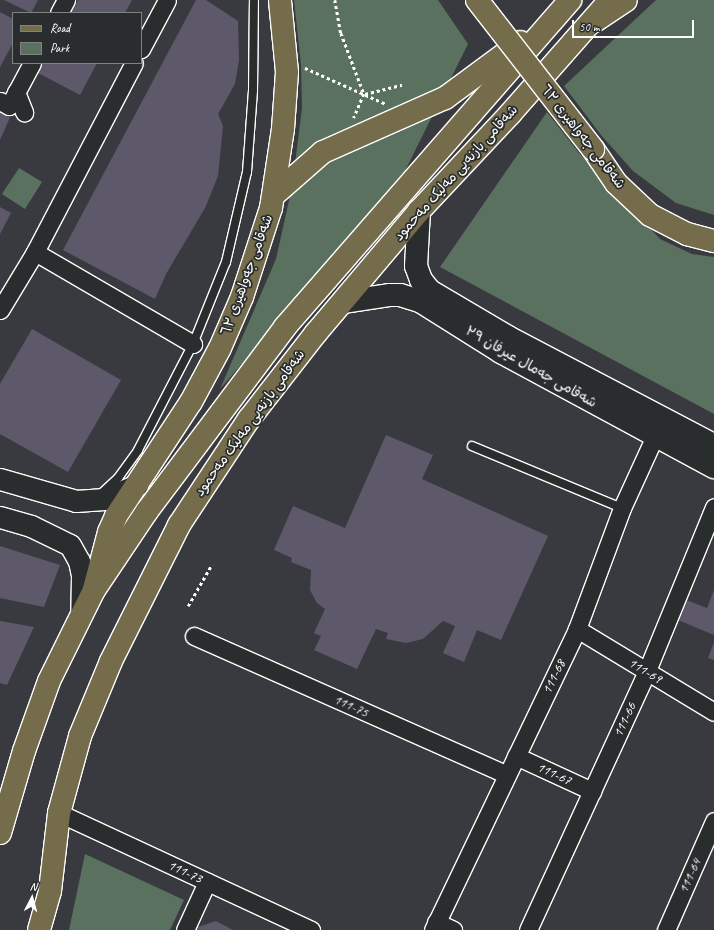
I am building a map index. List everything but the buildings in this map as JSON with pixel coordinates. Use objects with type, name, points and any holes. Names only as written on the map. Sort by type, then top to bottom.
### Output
[{"type":"main road","name":"شەقامی جەواهیری ٦٣","points":[[94,590],[109,532],[137,484],[191,402],[220,348],[242,297],[275,194],[283,129],[286,60],[280,0]]},
{"type":"main road","name":"شەقامی جەواهیری ٦٣","points":[[477,0],[592,149],[616,183],[650,215],[687,234],[714,240]]},
{"type":"main road","name":"شەقامی بازنەیی مەلیک مەحمود","points":[[0,833],[24,751],[49,681],[94,590],[148,511],[285,327],[570,0]]},
{"type":"main road","name":"شەقامی بازنەیی مەلیک مەحمود","points":[[39,930],[50,891],[59,813],[80,736],[94,699],[179,525],[265,397],[419,211],[510,114],[610,0]]},
{"type":"main road","points":[[586,28],[626,0]]},
{"type":"main road","points":[[275,194],[323,152],[445,98],[556,16]]},
{"type":"main road","name":"شەقامی جەمال عیرفان ٣٩","points":[[419,211],[416,266],[421,280],[430,291],[659,428],[714,467]]},
{"type":"main road","name":"شەقامی جەمال عیرفان ٣٩","points":[[343,302],[390,295],[400,295],[420,301],[501,352],[659,428],[714,446]]},
{"type":"main road","points":[[49,930],[50,891]]},
{"type":"street","points":[[60,12],[66,0]]},
{"type":"street","points":[[142,48],[167,0]]},
{"type":"street","points":[[0,101],[9,106],[31,64]]},
{"type":"street","points":[[0,310],[35,252],[133,64]]},
{"type":"street","points":[[16,92],[24,112]]},
{"type":"street","points":[[35,252],[193,344]]},
{"type":"street","name":"111-68","points":[[435,926],[577,629],[622,508],[659,428]]},
{"type":"street","points":[[0,479],[76,501],[93,501],[113,496],[137,484]]},
{"type":"street","name":"111-66","points":[[528,930],[646,673],[714,507]]},
{"type":"street","points":[[0,517],[31,526],[70,545],[79,561],[82,575],[81,614]]},
{"type":"street","name":"111-69","points":[[577,629],[646,673],[714,712]]},
{"type":"street","name":"111-75","points":[[194,636],[507,775]]},
{"type":"street","name":"111-67","points":[[516,756],[592,791]]},
{"type":"street","name":"111-73","points":[[59,813],[311,930]]},
{"type":"street","name":"111-64","points":[[666,930],[714,821]]},
{"type":"street","points":[[185,930],[207,882]]},
{"type":"street","points":[[435,926],[454,930]]},
{"type":"lane","points":[[93,501],[118,478],[138,450],[193,344],[226,262],[247,172],[253,91],[254,0]]},
{"type":"lane","points":[[472,446],[622,508]]},
{"type":"path","points":[[335,0],[341,33],[364,94]]},
{"type":"path","points":[[286,60],[410,114]]},
{"type":"path","points":[[364,94],[402,85]]},
{"type":"path","points":[[188,606],[212,564]]},
{"type":"green space","points":[[294,0],[438,0],[468,44],[399,183],[220,389],[276,259],[292,187],[302,108],[301,65]]},
{"type":"green space","points":[[656,0],[714,0],[714,215],[676,203],[633,171],[601,135],[564,86]]},
{"type":"green space","points":[[547,112],[579,153],[660,239],[692,254],[714,257],[714,414],[440,267]]},
{"type":"green space","points":[[19,168],[42,182],[25,209],[2,194]]},
{"type":"green space","points":[[85,854],[184,900],[170,930],[69,930]]}]
